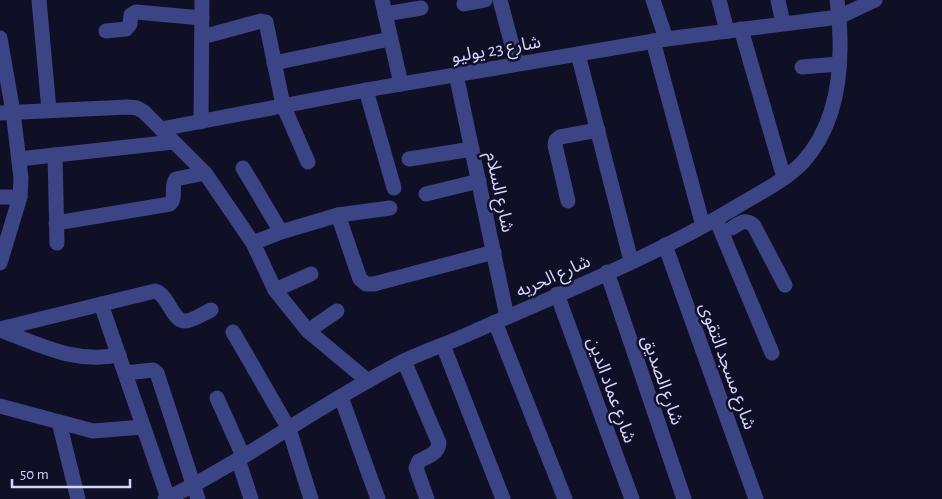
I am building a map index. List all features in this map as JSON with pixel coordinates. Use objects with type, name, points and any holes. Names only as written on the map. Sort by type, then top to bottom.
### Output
[{"type":"street","points":[[39,0],[49,110]]},
{"type":"street","points":[[201,122],[203,0]]},
{"type":"street","points":[[464,4],[485,0]]},
{"type":"street","points":[[500,0],[517,64]]},
{"type":"street","points":[[653,0],[660,40],[710,222],[772,353]]},
{"type":"street","points":[[719,0],[734,30],[784,178]]},
{"type":"street","points":[[778,0],[783,23]]},
{"type":"street","name":"شارع الحريه","points":[[167,498],[196,492],[241,458],[404,361],[501,320],[665,246],[784,178],[803,162],[818,142],[829,120],[836,97],[839,64],[837,0]]},
{"type":"street","name":"شارع 23 يوليو","points":[[161,129],[366,90],[660,40],[839,17],[875,0]]},
{"type":"street","points":[[400,84],[383,7],[421,8]]},
{"type":"street","points":[[106,30],[126,28],[130,24],[131,14],[136,12],[202,18]]},
{"type":"street","points":[[202,37],[261,21],[266,22],[283,105],[308,162]]},
{"type":"street","points":[[0,38],[7,112],[19,159],[20,197],[0,263]]},
{"type":"street","points":[[274,63],[390,39]]},
{"type":"street","points":[[578,54],[631,261]]},
{"type":"street","points":[[802,66],[839,64]]},
{"type":"street","name":"شارع السلام","points":[[456,74],[494,252],[501,320],[565,499]]},
{"type":"street","points":[[366,90],[394,188]]},
{"type":"street","points":[[7,112],[128,106],[144,112],[205,173],[253,243],[276,290],[308,331],[368,381]]},
{"type":"street","points":[[568,201],[555,145],[556,140],[560,137],[598,130]]},
{"type":"street","points":[[19,159],[173,142]]},
{"type":"street","points":[[409,159],[472,149]]},
{"type":"street","points":[[55,154],[57,244]]},
{"type":"street","points":[[244,168],[281,232]]},
{"type":"street","points":[[56,223],[170,204],[174,200],[173,182],[176,178],[205,173]]},
{"type":"street","points":[[426,194],[479,182]]},
{"type":"street","points":[[0,197],[20,197]]},
{"type":"street","points":[[253,243],[281,232],[338,215],[390,208]]},
{"type":"street","points":[[734,208],[736,225],[748,222],[754,226],[785,286]]},
{"type":"street","points":[[338,215],[360,279],[366,284],[374,284],[494,252]]},
{"type":"street","name":"شارع مسجد التقوى","points":[[665,246],[756,499]]},
{"type":"street","name":"شارع الصديق","points":[[607,272],[684,499]]},
{"type":"street","points":[[276,290],[311,274]]},
{"type":"street","points":[[0,329],[152,291],[161,293],[182,321],[187,321],[212,310]]},
{"type":"street","name":"شارع عماد الدين","points":[[557,294],[632,499]]},
{"type":"street","points":[[101,304],[167,498]]},
{"type":"street","points":[[308,331],[337,311]]},
{"type":"street","points":[[0,329],[80,358],[93,359],[119,356]]},
{"type":"street","points":[[233,332],[289,429],[311,499]]},
{"type":"street","points":[[443,345],[503,499]]},
{"type":"street","points":[[404,361],[439,443],[438,450],[435,453],[416,464],[416,471],[427,499]]},
{"type":"street","points":[[125,374],[153,370],[157,373],[196,492]]},
{"type":"street","points":[[341,397],[378,499]]},
{"type":"street","points":[[217,398],[241,458],[251,499]]},
{"type":"street","points":[[0,406],[98,432],[143,427]]},
{"type":"street","points":[[60,422],[78,499]]}]
